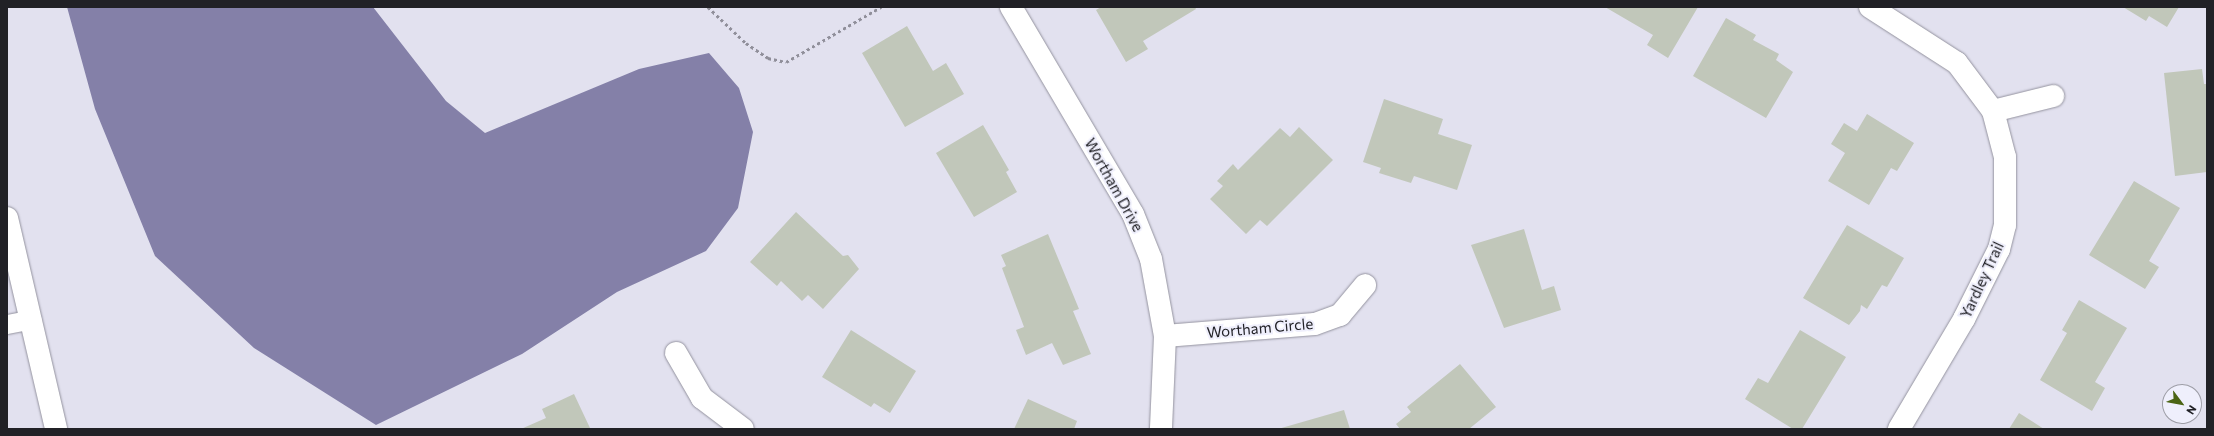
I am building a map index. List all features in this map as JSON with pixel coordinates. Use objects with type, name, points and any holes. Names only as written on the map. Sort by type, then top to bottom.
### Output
[{"type":"street","name":"Wortham Drive","points":[[1011,7],[1132,214],[1151,259],[1165,336],[1161,429]]},
{"type":"street","name":"Yardley Trail","points":[[1870,7],[1957,63],[1993,112],[2005,157],[2005,225],[1999,249],[1964,319],[1899,429]]},
{"type":"street","points":[[1993,112],[2053,96]]},
{"type":"street","points":[[7,218],[32,319],[56,429]]},
{"type":"street","name":"Wortham Circle","points":[[1165,336],[1315,324],[1340,315],[1365,285]]},
{"type":"street","points":[[676,353],[702,398],[743,429]]},
{"type":"lane","points":[[7,324],[32,319]]},
{"type":"path","points":[[708,7],[746,43],[768,58],[786,62],[881,7]]},
{"type":"shaded area","points":[[67,7],[373,7],[446,101],[485,133],[639,69],[709,53],[739,88],[753,132],[738,208],[706,251],[617,292],[522,354],[376,425],[254,348],[155,256],[95,109]]},
{"type":"building","points":[[1101,7],[1195,7],[1196,9],[1143,41],[1148,49],[1126,62],[1096,10]]},
{"type":"building","points":[[1605,7],[1698,7],[1668,58],[1647,45],[1653,35]]},
{"type":"building","points":[[2123,7],[2179,7],[2167,27],[2149,16],[2146,21]]},
{"type":"building","points":[[1726,18],[1756,35],[1753,40],[1779,54],[1776,60],[1793,72],[1766,118],[1693,76]]},
{"type":"building","points":[[907,26],[933,71],[946,63],[964,94],[905,127],[862,53]]},
{"type":"building","points":[[2202,69],[2204,84],[2207,84],[2207,172],[2175,176],[2164,73]]},
{"type":"building","points":[[1384,99],[1443,119],[1438,134],[1472,145],[1457,190],[1414,176],[1411,183],[1379,173],[1381,168],[1363,162]]},
{"type":"building","points":[[1867,114],[1914,143],[1897,171],[1891,168],[1869,205],[1828,181],[1845,153],[1831,144],[1844,123],[1857,131]]},
{"type":"building","points":[[983,125],[1009,170],[1006,172],[1017,192],[974,217],[936,153]]},
{"type":"building","points":[[1299,127],[1333,160],[1267,226],[1260,220],[1246,234],[1210,199],[1223,186],[1217,181],[1233,164],[1238,170],[1280,128],[1290,137]]},
{"type":"building","points":[[2134,181],[2180,208],[2149,261],[2159,267],[2145,289],[2089,255]]},
{"type":"building","points":[[796,212],[843,256],[848,255],[859,269],[823,309],[808,295],[802,301],[781,281],[777,286],[750,262]]},
{"type":"building","points":[[1847,225],[1904,258],[1887,287],[1882,285],[1867,309],[1861,305],[1860,311],[1849,325],[1803,298]]},
{"type":"building","points":[[1524,229],[1542,290],[1554,286],[1561,310],[1504,328],[1471,245]]},
{"type":"building","points":[[1048,234],[1079,309],[1073,311],[1091,354],[1063,365],[1052,343],[1026,355],[1016,330],[1024,327],[1002,268],[1006,266],[1001,255]]},
{"type":"building","points":[[2079,300],[2127,328],[2095,382],[2105,388],[2092,411],[2040,380],[2067,333],[2062,330]]},
{"type":"building","points":[[851,330],[916,371],[890,413],[874,403],[871,407],[822,377]]},
{"type":"building","points":[[1800,330],[1846,357],[1802,429],[1793,429],[1745,399],[1758,378],[1768,383]]},
{"type":"building","points":[[1460,364],[1496,407],[1469,429],[1400,429],[1396,424],[1411,412],[1407,407]]},
{"type":"building","points":[[574,394],[590,428],[521,429],[546,418],[542,409]]},
{"type":"building","points":[[1028,399],[1077,421],[1074,429],[1014,429]]},
{"type":"building","points":[[1344,410],[1350,429],[1278,429]]},
{"type":"building","points":[[2019,413],[2044,429],[2009,429]]}]
